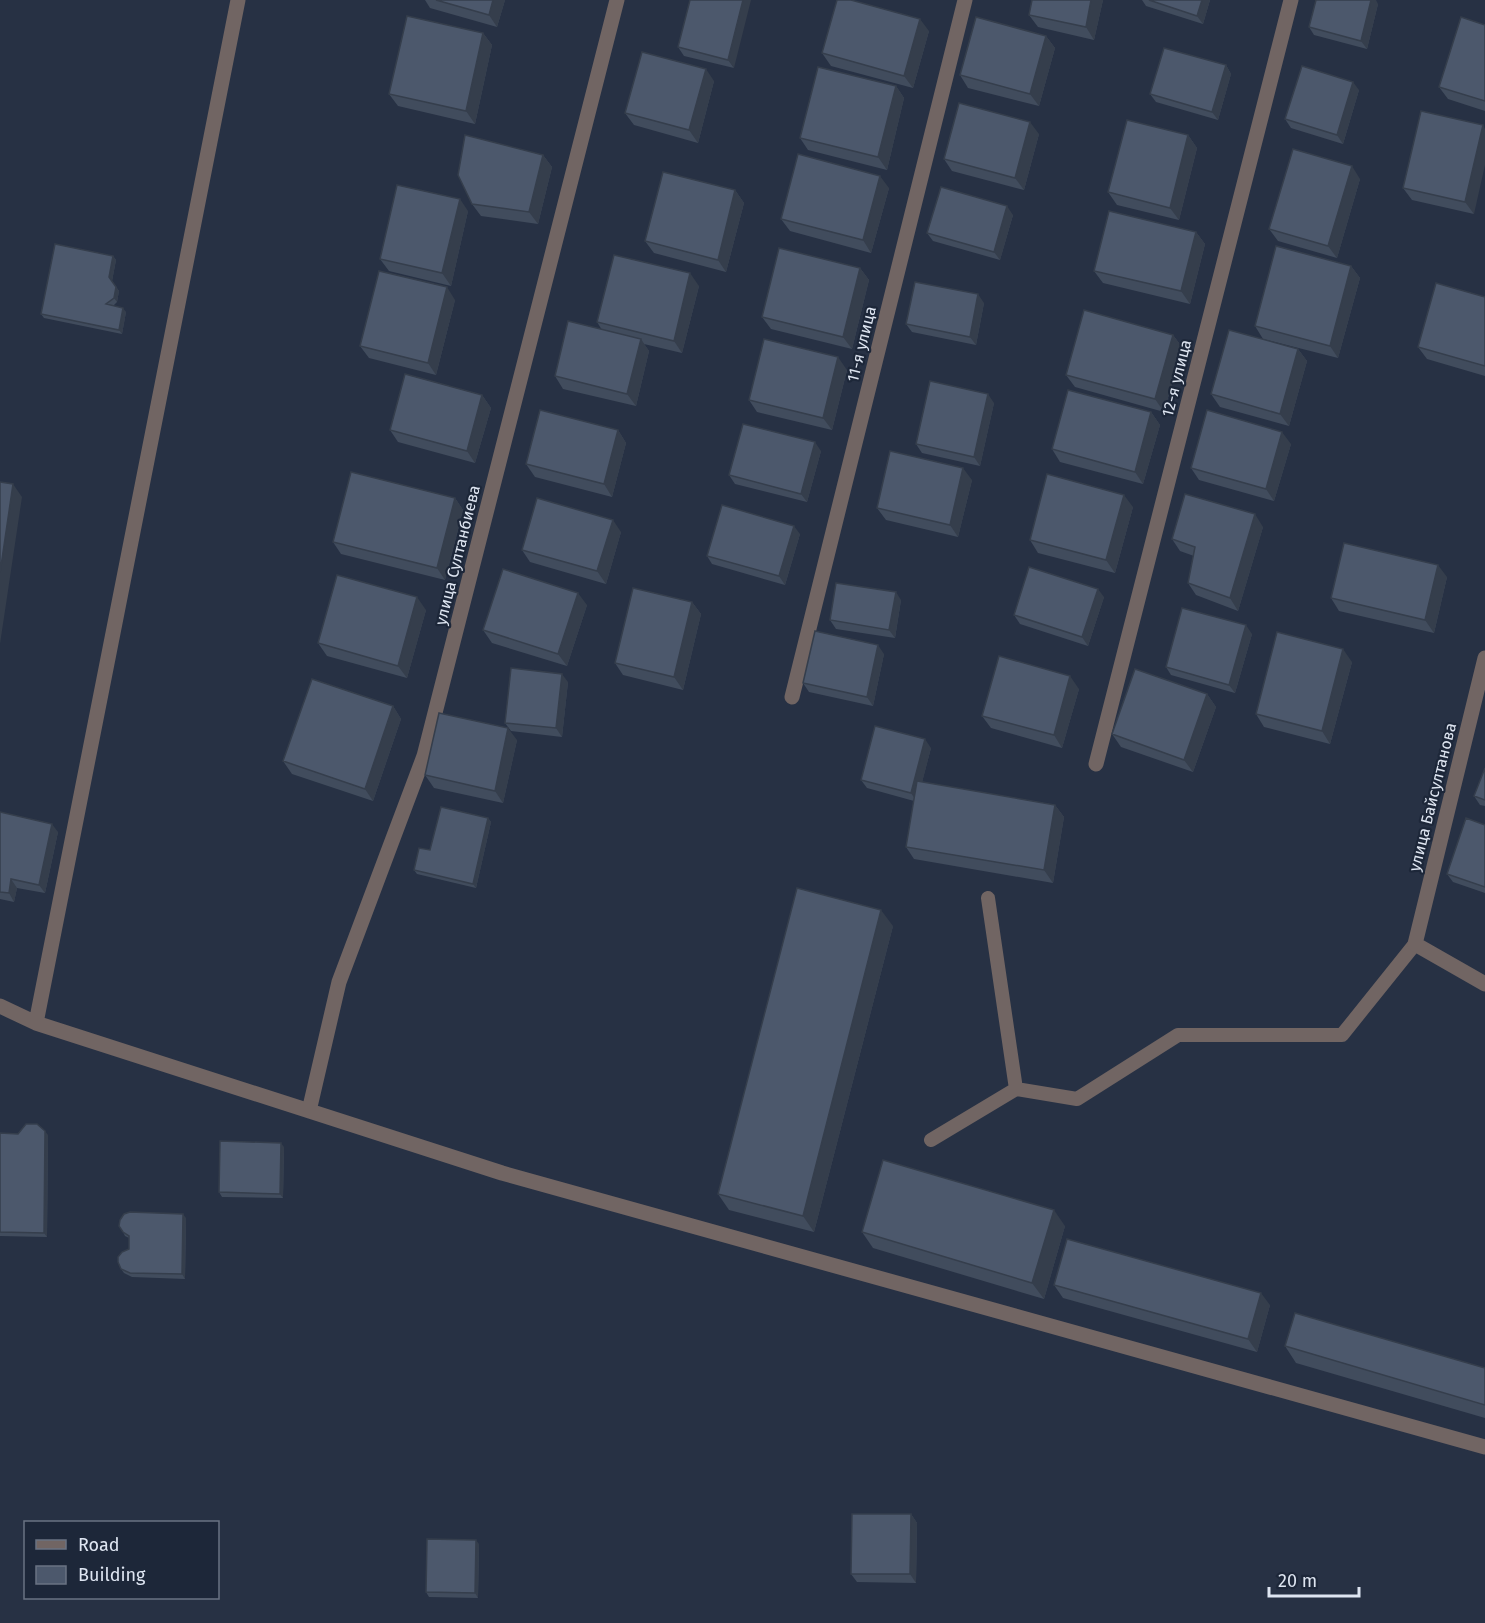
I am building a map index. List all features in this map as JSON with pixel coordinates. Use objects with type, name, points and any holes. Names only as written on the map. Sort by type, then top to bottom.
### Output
[{"type":"street","points":[[36,1023],[238,0]]},
{"type":"street","name":"улица Султанбиева","points":[[309,1111],[339,982],[424,756],[617,0]]},
{"type":"street","name":"11-я улица","points":[[792,697],[965,0]]},
{"type":"street","name":"12-я улица","points":[[1096,765],[1291,0]]},
{"type":"street","name":"улица Байсултанова","points":[[1415,944],[1485,658]]},
{"type":"street","points":[[1415,944],[1485,984]]},
{"type":"street","points":[[0,1006],[36,1023],[502,1173],[1485,1448]]},
{"type":"lane","points":[[988,898],[1016,1089]]},
{"type":"lane","points":[[931,1140],[1016,1089],[1077,1099],[1178,1035],[1342,1035],[1415,944]]},
{"type":"building","points":[[436,0],[493,0],[489,15]]},
{"type":"building","points":[[690,0],[743,0],[728,60],[678,47]]},
{"type":"building","points":[[837,0],[851,0],[920,19],[904,76],[822,53]]},
{"type":"building","points":[[1032,0],[1091,0],[1086,27],[1029,15]]},
{"type":"building","points":[[1149,0],[1202,0],[1197,16]]},
{"type":"building","points":[[1316,0],[1371,0],[1361,41],[1309,27]]},
{"type":"building","points":[[407,16],[483,33],[466,111],[389,94]]},
{"type":"building","points":[[976,17],[1046,36],[1030,94],[960,75]]},
{"type":"building","points":[[1461,17],[1485,25],[1485,101],[1439,87]]},
{"type":"building","points":[[1164,48],[1226,65],[1212,112],[1150,94]]},
{"type":"building","points":[[642,52],[706,69],[689,130],[625,113]]},
{"type":"building","points":[[1302,66],[1353,82],[1337,135],[1285,119]]},
{"type":"building","points":[[818,67],[896,86],[878,157],[800,138]]},
{"type":"building","points":[[959,103],[1030,122],[1015,178],[944,159]]},
{"type":"building","points":[[1421,111],[1483,125],[1465,202],[1403,188]]},
{"type":"building","points":[[1127,120],[1188,135],[1170,208],[1108,192]]},
{"type":"building","points":[[465,135],[543,155],[529,212],[472,204],[458,175]]},
{"type":"building","points":[[1293,149],[1352,166],[1328,246],[1269,229]]},
{"type":"building","points":[[798,154],[880,176],[863,240],[781,219]]},
{"type":"building","points":[[663,172],[735,190],[718,260],[645,241]]},
{"type":"building","points":[[397,185],[460,199],[442,273],[380,259]]},
{"type":"building","points":[[941,187],[1007,206],[994,252],[927,233]]},
{"type":"building","points":[[1109,211],[1196,232],[1181,291],[1094,271]]},
{"type":"building","points":[[55,244],[113,256],[109,277],[116,287],[114,298],[106,304],[123,308],[119,330],[41,314]]},
{"type":"building","points":[[1276,246],[1351,266],[1330,346],[1255,326]]},
{"type":"building","points":[[779,248],[860,268],[843,337],[762,317]]},
{"type":"building","points":[[614,255],[690,273],[674,341],[597,322]]},
{"type":"building","points":[[379,271],[447,287],[428,363],[360,346]]},
{"type":"building","points":[[915,282],[978,294],[970,337],[906,324]]},
{"type":"building","points":[[1436,283],[1485,297],[1485,366],[1418,347]]},
{"type":"building","points":[[1084,310],[1173,335],[1155,399],[1066,375]]},
{"type":"building","points":[[568,321],[641,339],[627,394],[555,376]]},
{"type":"building","points":[[1229,330],[1298,349],[1280,414],[1211,394]]},
{"type":"building","points":[[764,339],[838,357],[823,418],[749,400]]},
{"type":"building","points":[[405,374],[482,395],[467,451],[390,430]]},
{"type":"building","points":[[930,381],[988,394],[974,457],[916,444]]},
{"type":"building","points":[[1068,390],[1151,412],[1135,472],[1052,449]]},
{"type":"building","points":[[540,410],[618,430],[604,484],[526,464]]},
{"type":"building","points":[[1207,410],[1282,432],[1266,489],[1191,468]]},
{"type":"building","points":[[743,424],[815,442],[801,494],[729,475]]},
{"type":"building","points":[[890,451],[963,468],[950,525],[877,508]]},
{"type":"building","points":[[351,472],[455,498],[437,568],[333,542]]},
{"type":"building","points":[[1047,474],[1124,495],[1106,560],[1030,540]]},
{"type":"building","points":[[0,482],[13,484],[0,573]]},
{"type":"building","points":[[1185,494],[1255,514],[1230,598],[1188,583],[1195,547],[1172,539]]},
{"type":"building","points":[[537,498],[613,520],[597,571],[522,550]]},
{"type":"building","points":[[722,505],[794,526],[779,576],[707,556]]},
{"type":"building","points":[[1344,543],[1438,565],[1425,620],[1331,598]]},
{"type":"building","points":[[1029,567],[1098,589],[1082,637],[1014,615]]},
{"type":"building","points":[[503,569],[578,593],[558,654],[483,630]]},
{"type":"building","points":[[337,575],[417,597],[398,666],[318,643]]},
{"type":"building","points":[[836,583],[896,592],[889,630],[830,620]]},
{"type":"building","points":[[633,588],[692,602],[674,677],[615,663]]},
{"type":"building","points":[[1182,608],[1246,625],[1229,685],[1166,667]]},
{"type":"building","points":[[815,631],[878,645],[867,697],[803,683]]},
{"type":"building","points":[[1277,632],[1343,649],[1322,731],[1256,714]]},
{"type":"building","points":[[999,656],[1070,676],[1054,735],[982,716]]},
{"type":"building","points":[[511,668],[562,674],[556,728],[505,723]]},
{"type":"building","points":[[1135,669],[1207,694],[1184,760],[1112,734]]},
{"type":"building","points":[[312,679],[393,706],[365,789],[283,761]]},
{"type":"building","points":[[439,713],[508,728],[495,791],[425,775]]},
{"type":"building","points":[[875,726],[925,739],[911,793],[861,780]]},
{"type":"building","points":[[1485,768],[1485,800],[1474,796]]},
{"type":"building","points":[[917,781],[1055,805],[1044,870],[906,847]]},
{"type":"building","points":[[441,807],[488,818],[473,884],[414,870],[419,848],[430,850]]},
{"type":"building","points":[[0,812],[52,824],[39,885],[11,879],[9,893],[0,892]]},
{"type":"building","points":[[1466,818],[1485,825],[1485,887],[1447,874]]},
{"type":"building","points":[[797,888],[881,910],[803,1216],[718,1194]]},
{"type":"building","points":[[26,1124],[37,1124],[45,1131],[44,1233],[0,1232],[0,1133],[18,1134]]},
{"type":"building","points":[[220,1141],[281,1143],[280,1194],[219,1192]]},
{"type":"building","points":[[883,1160],[1054,1210],[1032,1283],[862,1232]]},
{"type":"building","points":[[130,1212],[183,1214],[182,1274],[130,1273],[121,1269],[118,1257],[129,1249],[129,1236],[119,1226],[124,1214]]},
{"type":"building","points":[[1067,1239],[1261,1293],[1248,1339],[1054,1285]]},
{"type":"building","points":[[1295,1313],[1485,1368],[1485,1405],[1285,1346]]},
{"type":"building","points":[[852,1514],[911,1514],[910,1574],[851,1574]]},
{"type":"building","points":[[427,1539],[476,1540],[475,1593],[426,1592]]}]
